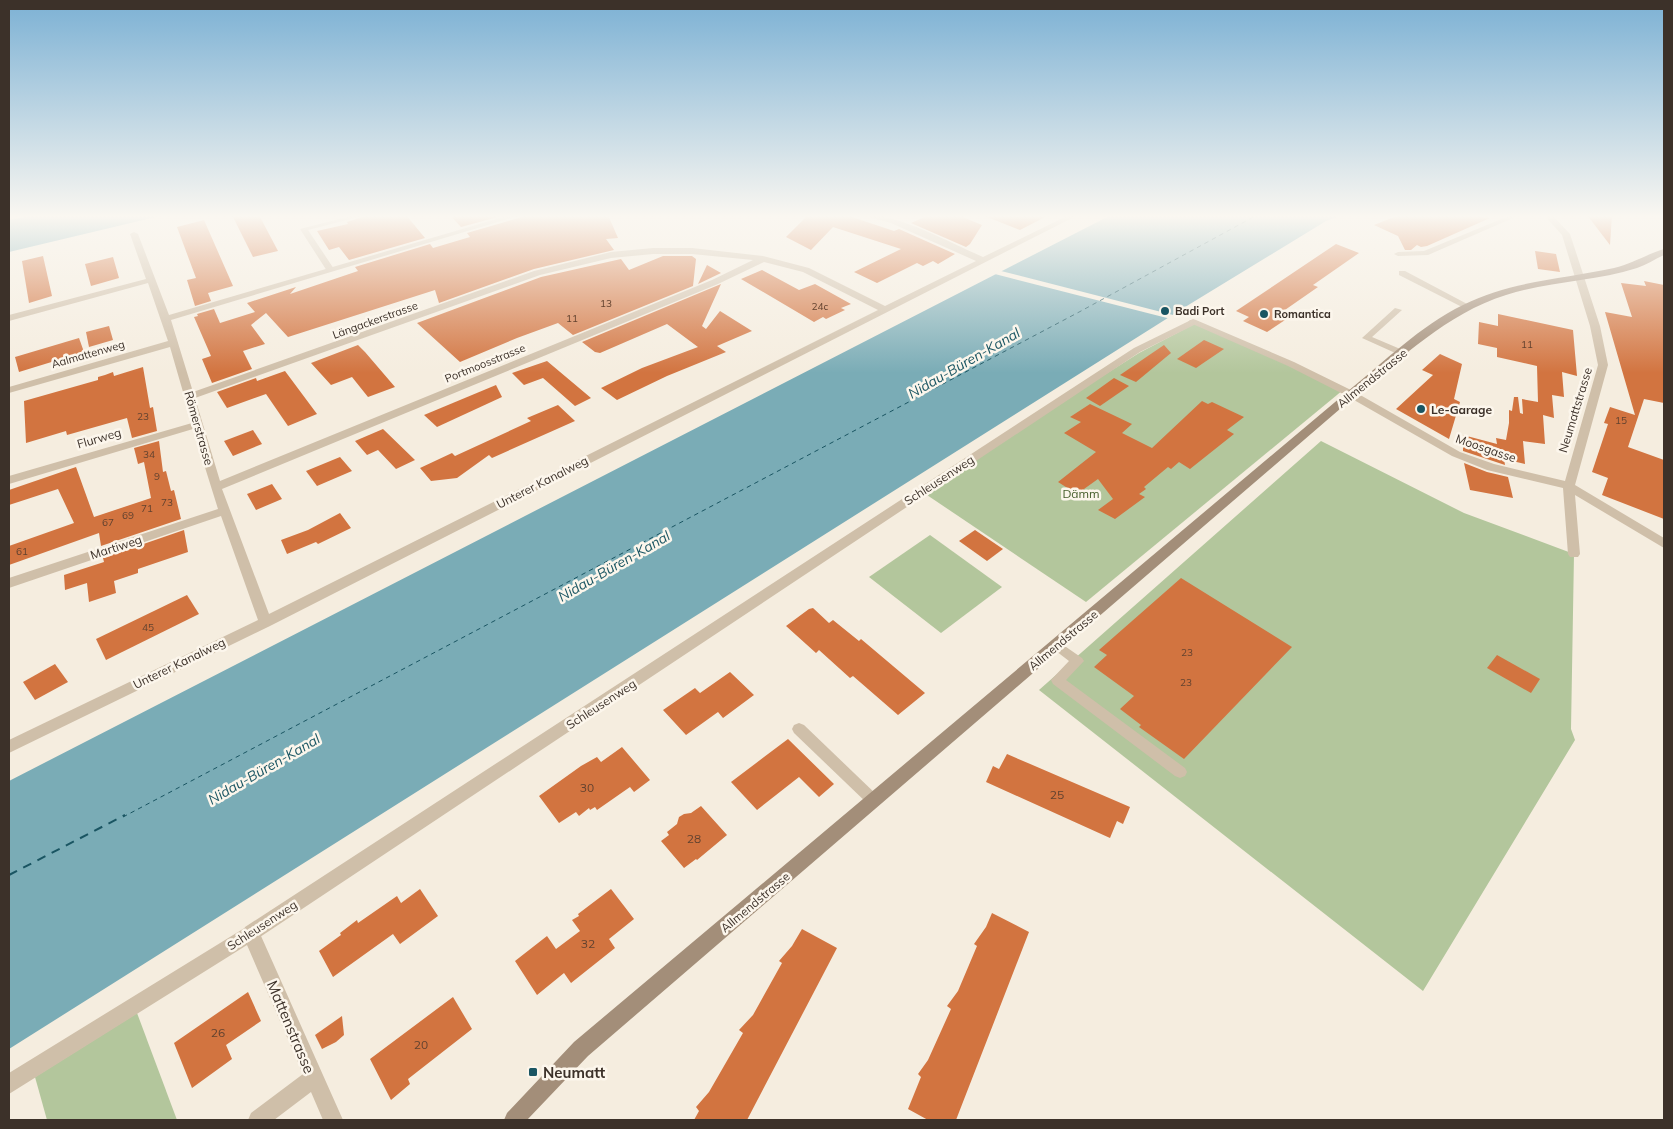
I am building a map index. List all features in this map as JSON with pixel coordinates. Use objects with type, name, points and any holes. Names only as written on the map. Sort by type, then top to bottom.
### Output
[{"type":"main road","name":"Allmendstrasse","points":[[514,1120],[581,1049],[1351,394],[1440,322],[1466,306],[1513,290],[1625,268]]},
{"type":"street","name":"Römerstrasse","points":[[146,268],[166,319],[190,396],[196,425],[224,511],[265,622]]},
{"type":"street","points":[[166,319],[334,268]]},
{"type":"street","name":"Längackerstrasse","points":[[190,396],[556,268]]},
{"type":"street","name":"Portmoosstrasse","points":[[216,487],[715,282],[745,268]]},
{"type":"street","name":"Längackerstrasse","points":[[797,268],[806,270],[885,310]]},
{"type":"street","name":"Unterer Kanalweg","points":[[9,747],[265,622],[967,268]]},
{"type":"street","name":"Neumattstrasse","points":[[1574,554],[1569,486],[1603,365],[1595,326],[1577,268]]},
{"type":"street","points":[[9,318],[150,280]]},
{"type":"street","name":"Moosgasse","points":[[1193,322],[1291,364],[1351,394],[1456,454],[1491,467],[1569,486],[1664,544]]},
{"type":"street","name":"Aalmattenweg","points":[[9,390],[173,343]]},
{"type":"street","name":"Flurweg","points":[[9,480],[55,464],[196,425]]},
{"type":"street","name":"Martiweg","points":[[9,583],[224,511]]},
{"type":"street","name":"Mattenstrasse","points":[[251,933],[333,1120]]},
{"type":"street","name":"Schleusenweg","points":[[9,1084],[251,933]]},
{"type":"street","points":[[258,1120],[314,1078]]},
{"type":"lane","points":[[1402,273],[1466,306]]},
{"type":"lane","points":[[1398,310],[1366,338],[1402,353]]},
{"type":"lane","name":"Schleusenweg","points":[[251,933],[1137,350],[1193,322]]},
{"type":"lane","points":[[1056,645],[1078,661],[1057,680],[1180,772]]},
{"type":"lane","points":[[799,729],[874,801]]},
{"type":"green space","name":"Dämm","points":[[1198,322],[1343,390],[1086,602],[921,491],[1139,353]]},
{"type":"green space","points":[[1321,441],[1464,513],[1574,554],[1571,729],[1575,740],[1423,991],[1039,690]]},
{"type":"green space","points":[[930,535],[1002,587],[941,633],[869,577]]},
{"type":"green space","points":[[137,1013],[177,1120],[47,1120],[35,1077]]},
{"type":"water","name":"Nidau-Büren-Kanal","points":[[1008,268],[1250,268],[9,1049],[9,781]]},
{"type":"pier","points":[[997,270],[1177,316],[1171,319],[991,273]]},
{"type":"building","points":[[23,268],[46,268],[52,296],[29,303]]},
{"type":"building","points":[[86,268],[116,268],[119,278],[91,286]]},
{"type":"building","points":[[192,268],[225,268],[233,286],[208,293],[211,301],[195,306],[187,280],[196,278]]},
{"type":"building","points":[[356,268],[540,268],[439,303],[435,290],[288,337],[266,313],[251,325],[265,344],[243,351],[252,369],[212,383],[202,359],[211,356],[194,317],[198,316],[197,314],[214,309],[220,323],[255,312],[247,303],[296,287],[290,294],[358,271]]},
{"type":"building","points":[[582,268],[627,268],[629,270],[635,268],[695,268],[693,286],[573,335],[558,323],[460,362],[417,323],[541,277]]},
{"type":"building","points":[[706,268],[712,268],[721,273],[698,284]]},
{"type":"building","points":[[863,268],[908,268],[877,283],[854,272]]},
{"type":"building","points":[[1301,268],[1338,268],[1313,285],[1318,287],[1282,312],[1291,316],[1267,332],[1243,321],[1249,317],[1236,311]]},
{"type":"building","points":[[1559,268],[1560,272],[1538,269]]},
{"type":"building","points":[[762,270],[799,290],[815,284],[851,304],[841,308],[845,310],[826,319],[823,317],[814,322],[741,279]]},
{"type":"building","points":[[1644,281],[1664,285],[1664,403],[1644,399],[1628,447],[1664,460],[1664,519],[1602,495],[1608,478],[1592,472],[1608,424],[1604,423],[1610,407],[1635,415],[1605,312],[1632,317],[1621,283],[1646,286]]},
{"type":"building","points":[[721,284],[702,326],[706,329],[720,311],[752,331],[717,346],[726,352],[667,376],[617,400],[601,388],[642,368],[698,347],[667,324],[600,353],[595,352],[582,342]]},
{"type":"building","points":[[1498,314],[1573,330],[1577,376],[1562,372],[1564,397],[1552,395],[1554,418],[1543,415],[1545,444],[1523,441],[1525,464],[1504,459],[1505,465],[1463,451],[1463,435],[1497,444],[1496,438],[1506,440],[1509,410],[1512,411],[1514,397],[1518,397],[1520,413],[1523,414],[1522,399],[1538,402],[1537,366],[1497,357],[1497,348],[1478,344],[1479,322],[1498,326]]},
{"type":"building","points":[[109,326],[113,340],[89,347],[86,332]]},
{"type":"building","points":[[79,338],[84,352],[19,372],[15,357]]},
{"type":"building","points":[[1204,340],[1224,349],[1196,368],[1177,359]]},
{"type":"building","points":[[358,345],[395,387],[368,397],[352,377],[331,385],[311,363]]},
{"type":"building","points":[[1164,345],[1171,353],[1136,382],[1120,375]]},
{"type":"building","points":[[1440,354],[1462,364],[1454,399],[1460,402],[1449,439],[1396,409],[1433,375],[1422,370]]},
{"type":"building","points":[[547,361],[591,398],[575,406],[543,378],[524,385],[512,373]]},
{"type":"building","points":[[143,367],[150,408],[153,407],[157,431],[132,438],[127,418],[67,435],[66,431],[26,443],[24,401],[98,380],[98,377],[113,372],[114,376]]},
{"type":"building","points":[[285,371],[317,414],[288,426],[266,394],[227,408],[217,392],[256,378],[257,381]]},
{"type":"building","points":[[1114,378],[1129,386],[1100,406],[1086,398]]},
{"type":"building","points":[[496,385],[502,397],[437,427],[424,415]]},
{"type":"building","points":[[1202,401],[1208,404],[1212,402],[1244,417],[1227,430],[1234,434],[1190,469],[1179,462],[1171,469],[1168,467],[1144,487],[1146,489],[1139,494],[1145,497],[1115,519],[1098,510],[1113,499],[1098,479],[1077,494],[1058,482],[1096,452],[1064,433],[1081,422],[1070,417],[1090,404],[1132,424],[1122,433],[1152,448]]},
{"type":"building","points":[[558,405],[575,421],[492,458],[489,455],[457,478],[431,481],[420,468],[452,453],[455,456],[531,421],[527,418]]},
{"type":"building","points":[[383,429],[415,460],[396,469],[378,450],[367,455],[355,441]]},
{"type":"building","points":[[253,430],[262,444],[233,456],[224,441]]},
{"type":"building","points":[[159,441],[163,472],[166,471],[171,491],[174,490],[181,519],[101,546],[99,533],[9,565],[9,546],[74,523],[58,489],[9,505],[9,490],[76,467],[94,517],[151,498],[144,462],[138,464],[134,448]]},
{"type":"building","points":[[340,457],[352,471],[317,486],[306,471]]},
{"type":"building","points":[[1464,463],[1487,472],[1508,477],[1513,498],[1470,490]]},
{"type":"building","points":[[272,484],[282,499],[256,510],[247,494]]},
{"type":"building","points":[[340,513],[351,528],[318,544],[316,542],[287,554],[281,540],[308,530]]},
{"type":"building","points":[[184,530],[188,552],[138,569],[138,573],[114,581],[116,593],[89,602],[87,583],[65,590],[64,575],[104,562],[103,558]]},
{"type":"building","points":[[975,530],[1003,549],[987,561],[959,541]]},
{"type":"building","points":[[1181,578],[1292,647],[1184,759],[1139,727],[1141,725],[1120,709],[1134,696],[1094,667],[1107,655],[1099,650]]},
{"type":"building","points":[[187,595],[199,614],[106,660],[96,639]]},
{"type":"building","points":[[813,608],[829,623],[833,620],[859,641],[861,639],[925,693],[898,715],[853,676],[850,678],[819,650],[816,653],[786,626]]},
{"type":"building","points":[[1497,655],[1540,679],[1531,693],[1487,668]]},
{"type":"building","points":[[55,664],[68,682],[35,700],[23,682]]},
{"type":"building","points":[[730,672],[754,695],[723,718],[718,712],[686,735],[663,710],[695,688],[700,693]]},
{"type":"building","points":[[788,739],[834,784],[819,797],[799,777],[757,810],[731,782]]},
{"type":"building","points":[[622,747],[650,780],[634,792],[630,787],[597,810],[595,807],[590,810],[589,808],[579,816],[576,812],[559,823],[539,796],[581,766],[597,757],[601,762]]},
{"type":"building","points":[[1007,754],[1130,807],[1123,824],[1117,821],[1110,838],[986,782],[993,766],[999,769]]},
{"type":"building","points":[[701,806],[727,835],[697,860],[684,868],[661,841],[669,835],[667,832],[677,824],[679,817],[691,813]]},
{"type":"building","points":[[420,889],[438,916],[400,944],[393,934],[333,977],[319,951],[341,935],[340,933],[357,920],[358,923],[397,896],[401,903]]},
{"type":"building","points":[[611,889],[634,919],[609,939],[615,948],[571,983],[564,973],[537,995],[515,961],[547,936],[556,949],[580,931],[572,920]]},
{"type":"building","points":[[992,913],[1029,932],[956,1120],[928,1120],[908,1109],[921,1077],[918,1074],[928,1060],[951,1009],[947,1006],[958,991],[977,946],[974,944],[986,927]]},
{"type":"building","points":[[802,929],[837,948],[747,1120],[694,1120],[699,1111],[696,1107],[709,1092],[743,1033],[739,1030],[753,1015],[782,963],[779,961],[792,946]]},
{"type":"building","points":[[248,992],[261,1021],[226,1045],[232,1059],[192,1088],[174,1043]]},
{"type":"building","points":[[453,997],[472,1029],[408,1079],[410,1084],[391,1100],[370,1059]]},
{"type":"building","points":[[342,1016],[344,1035],[336,1042],[322,1049],[315,1035]]},
{"type":"ferry route","points":[[123,817],[1160,268]]},
{"type":"ferry route","points":[[9,875],[125,815]]},
{"type":"place","name":"Badi Port","points":[[1165,311]]},
{"type":"place","name":"Romantica","points":[[1264,314]]},
{"type":"place","name":"Le-Garage","points":[[1421,409]]},
{"type":"place","name":"Neumatt","points":[[533,1072]]}]
